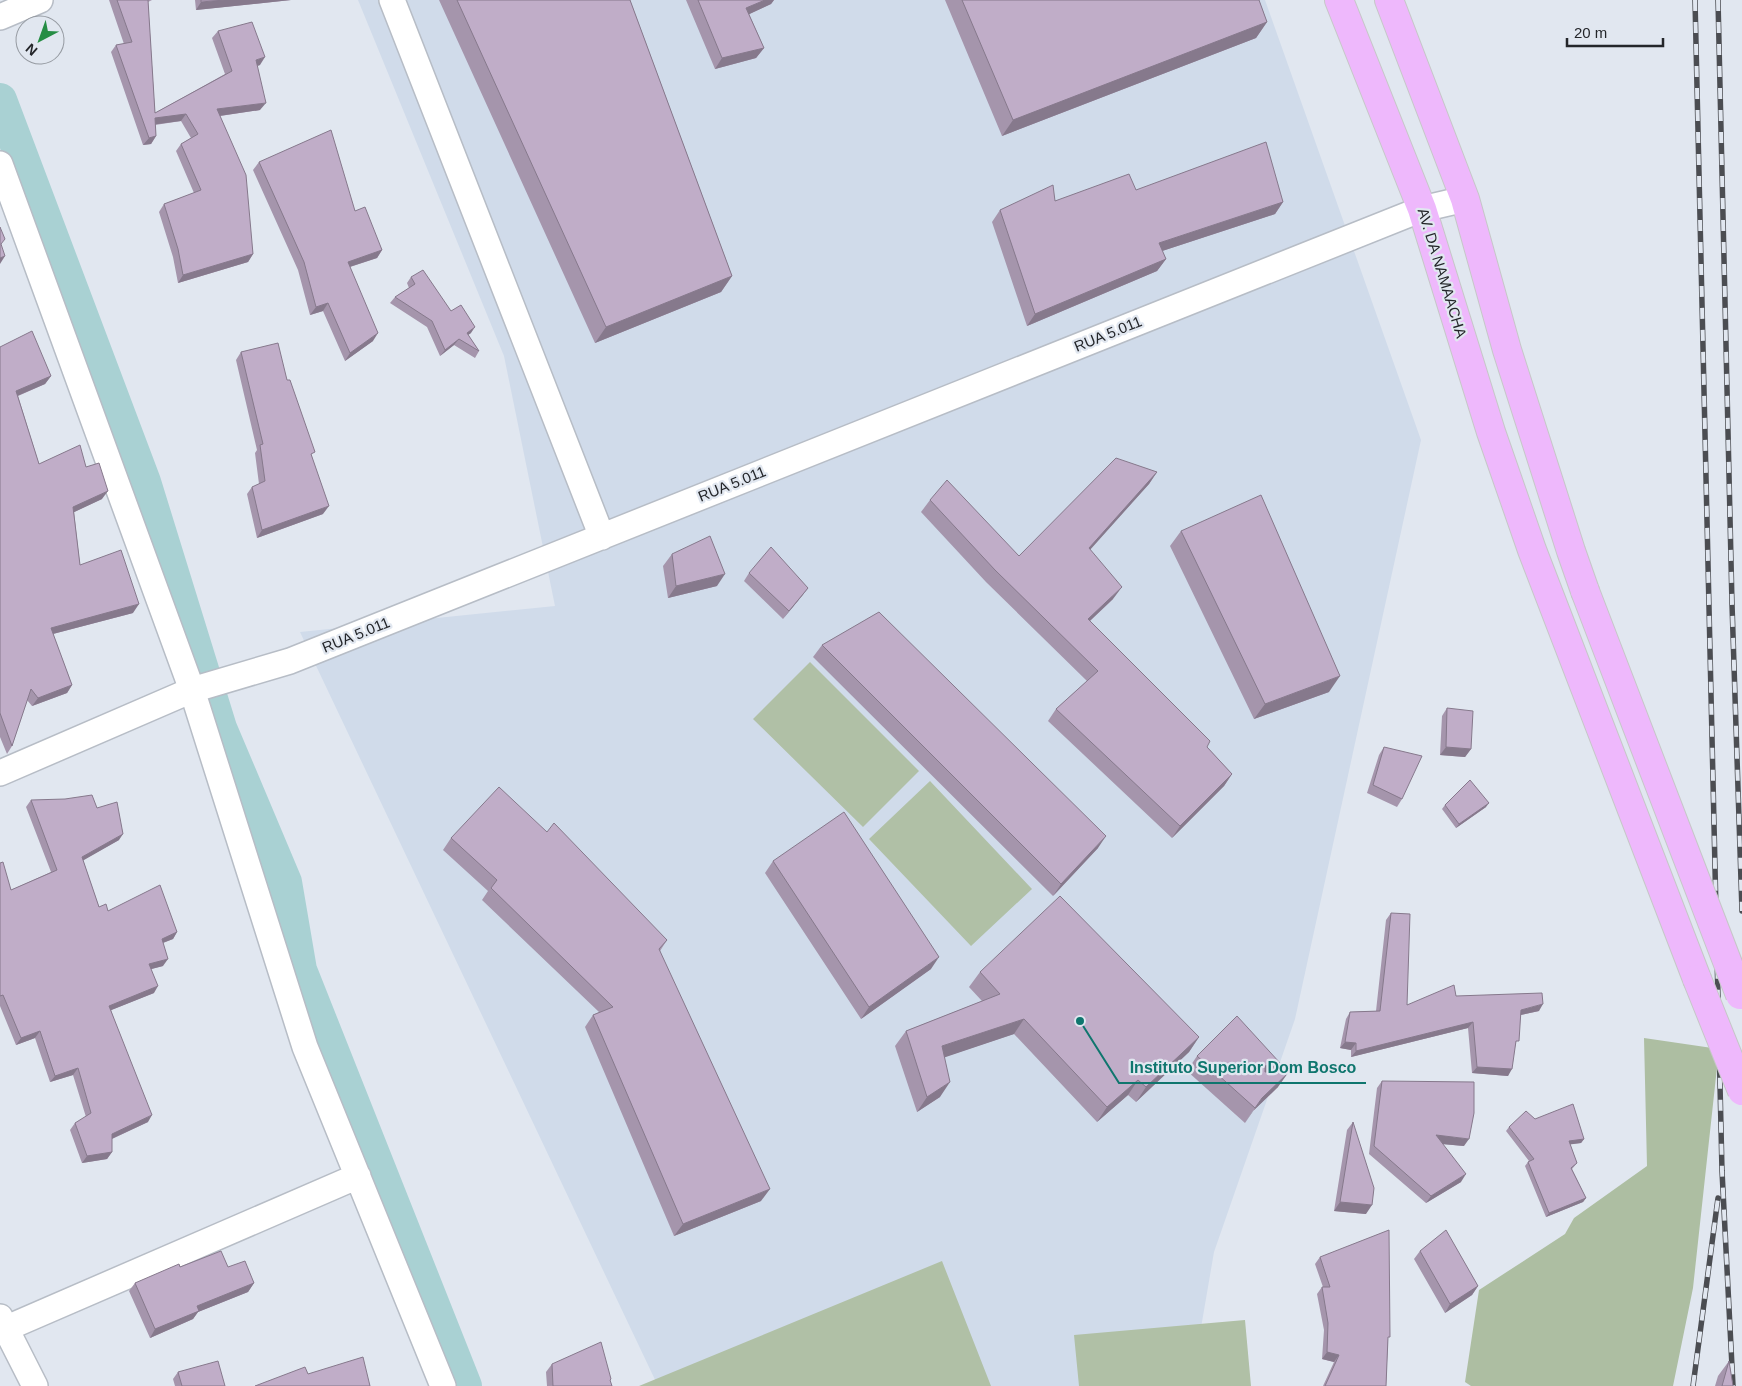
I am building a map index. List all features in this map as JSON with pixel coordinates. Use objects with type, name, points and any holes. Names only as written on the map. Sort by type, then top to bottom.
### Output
[{"type":"highway","name":"AV. DA NAMAACHA","points":[[1339,0],[1422,209],[1491,432],[1532,550],[1742,1091]]},
{"type":"highway","points":[[1389,0],[1465,199],[1507,350],[1585,591],[1741,997]]},
{"type":"street","points":[[0,17],[40,0]]},
{"type":"street","points":[[392,0],[602,537]]},
{"type":"street","points":[[0,164],[192,690],[305,1046],[443,1386]]},
{"type":"street","name":"RUA 5.011","points":[[0,773],[192,690],[290,661],[1422,209],[1465,199]]},
{"type":"street","points":[[35,1386],[2,1326],[358,1176]]},
{"type":"shaded area","points":[[358,0],[1265,0],[1421,440],[1295,1019],[1214,1252],[1191,1386],[658,1386],[300,632],[555,606],[504,356]]},
{"type":"green space","points":[[810,662],[919,771],[863,827],[753,719]]},
{"type":"green space","points":[[930,781],[1032,889],[971,946],[869,839]]},
{"type":"green space","points":[[1644,1038],[1719,1049],[1693,1288],[1673,1386],[1471,1386],[1465,1382],[1479,1290],[1565,1234],[1574,1218],[1647,1166]]},
{"type":"green space","points":[[942,1261],[991,1386],[639,1386]]},
{"type":"green space","points":[[1245,1320],[1251,1386],[1079,1386],[1074,1335]]},
{"type":"building","points":[[117,0],[148,0],[155,113],[232,71],[218,31],[252,22],[265,57],[256,60],[266,103],[217,109],[246,175],[253,254],[183,275],[178,249],[164,204],[201,190],[181,144],[198,134],[186,114],[155,118],[156,136],[149,138],[116,45],[132,42]]},
{"type":"building","points":[[201,0],[225,0],[201,2]]},
{"type":"building","points":[[457,0],[630,0],[732,276],[606,327]]},
{"type":"building","points":[[698,0],[765,0],[746,8],[764,48],[722,58]]},
{"type":"building","points":[[962,0],[1259,0],[1267,22],[1013,120]]},
{"type":"building","points":[[331,130],[355,211],[365,207],[382,250],[348,262],[378,333],[350,353],[328,303],[316,307],[304,262],[259,162]]},
{"type":"building","points":[[1266,142],[1283,202],[1159,243],[1166,259],[1035,314],[1000,210],[1053,185],[1055,201],[1129,174],[1136,190]]},
{"type":"building","points":[[0,227],[5,239],[1,244],[5,256],[0,258]]},
{"type":"building","points":[[423,270],[451,311],[461,305],[475,327],[467,333],[479,351],[459,339],[445,350],[432,321],[395,297],[415,284],[411,277]]},
{"type":"building","points":[[32,331],[51,376],[16,391],[39,464],[80,445],[86,467],[99,463],[108,491],[73,507],[80,565],[121,550],[139,604],[51,628],[72,685],[38,698],[31,689],[12,746],[0,713],[0,347]]},
{"type":"building","points":[[278,343],[287,380],[290,380],[315,452],[311,454],[329,506],[262,530],[252,487],[265,481],[260,445],[263,444],[241,352]]},
{"type":"building","points":[[1116,458],[1157,472],[1089,548],[1122,587],[1088,619],[1210,741],[1207,747],[1232,774],[1180,826],[1056,709],[1098,671],[995,570],[930,500],[947,480],[1019,556]]},
{"type":"building","points":[[1261,495],[1340,676],[1265,704],[1181,531]]},
{"type":"building","points":[[710,536],[725,574],[676,586],[672,554]]},
{"type":"building","points":[[771,547],[808,588],[789,611],[749,573]]},
{"type":"building","points":[[879,612],[1106,836],[1061,884],[822,645]]},
{"type":"building","points":[[1447,708],[1473,711],[1471,749],[1446,747]]},
{"type":"building","points":[[1384,747],[1422,756],[1402,799],[1373,785]]},
{"type":"building","points":[[1470,780],[1489,803],[1459,824],[1445,805]]},
{"type":"building","points":[[499,787],[547,832],[554,823],[667,940],[659,949],[770,1189],[683,1224],[593,1015],[613,1007],[491,888],[497,880],[451,838]]},
{"type":"building","points":[[92,795],[97,808],[117,802],[123,834],[82,857],[99,907],[106,904],[108,911],[160,885],[177,932],[162,939],[168,959],[149,964],[158,986],[109,1006],[152,1115],[112,1134],[112,1152],[87,1156],[75,1123],[91,1113],[78,1068],[55,1076],[40,1031],[21,1038],[3,995],[0,996],[0,863],[3,862],[11,890],[57,870],[31,800],[65,799]]},
{"type":"building","points":[[844,812],[939,957],[869,1007],[773,861]]},
{"type":"building","points":[[1060,896],[1199,1037],[1146,1087],[1138,1080],[1107,1107],[1024,1019],[942,1046],[950,1082],[927,1097],[906,1031],[1000,994],[980,972]]},
{"type":"building","points":[[1391,913],[1410,914],[1407,1005],[1454,985],[1456,996],[1542,993],[1543,1004],[1521,1010],[1519,1041],[1516,1041],[1512,1069],[1477,1067],[1473,1022],[1356,1051],[1356,1043],[1345,1042],[1350,1012],[1380,1011]]},
{"type":"building","points":[[1237,1016],[1280,1063],[1265,1066],[1265,1072],[1288,1073],[1262,1098],[1255,1108],[1197,1056]]},
{"type":"building","points":[[1382,1081],[1474,1082],[1474,1113],[1469,1139],[1436,1135],[1466,1174],[1431,1196],[1374,1146]]},
{"type":"building","points":[[1573,1104],[1584,1139],[1569,1141],[1577,1163],[1571,1168],[1586,1198],[1549,1213],[1528,1162],[1534,1159],[1509,1127],[1526,1111],[1535,1119]]},
{"type":"building","points":[[1353,1122],[1374,1188],[1372,1205],[1340,1202]]},
{"type":"building","points":[[1389,1230],[1390,1337],[1388,1337],[1386,1386],[1325,1386],[1339,1355],[1327,1352],[1328,1323],[1322,1287],[1330,1287],[1320,1257]]},
{"type":"building","points":[[1446,1230],[1478,1286],[1450,1304],[1420,1251]]},
{"type":"building","points":[[221,1251],[228,1267],[245,1261],[254,1283],[197,1306],[199,1311],[155,1329],[135,1283],[179,1264],[180,1267]]},
{"type":"building","points":[[601,1342],[612,1386],[553,1386],[552,1364]]},
{"type":"building","points":[[363,1357],[370,1386],[255,1386],[305,1367],[308,1374]]},
{"type":"building","points":[[218,1361],[225,1386],[182,1386],[178,1372]]},
{"type":"building","points":[[1729,1361],[1733,1386],[1722,1386]]},
{"type":"waterway","points":[[0,100],[144,482],[220,728],[285,882],[300,970],[465,1386]]},
{"type":"railway","points":[[1695,0],[1722,1171],[1733,1386]]},
{"type":"railway","points":[[1718,0],[1732,604],[1742,911]]},
{"type":"railway","points":[[1693,1386],[1718,1198]]},
{"type":"place","name":"Instituto Superior Dom Bosco","points":[[1080,1021]]}]
